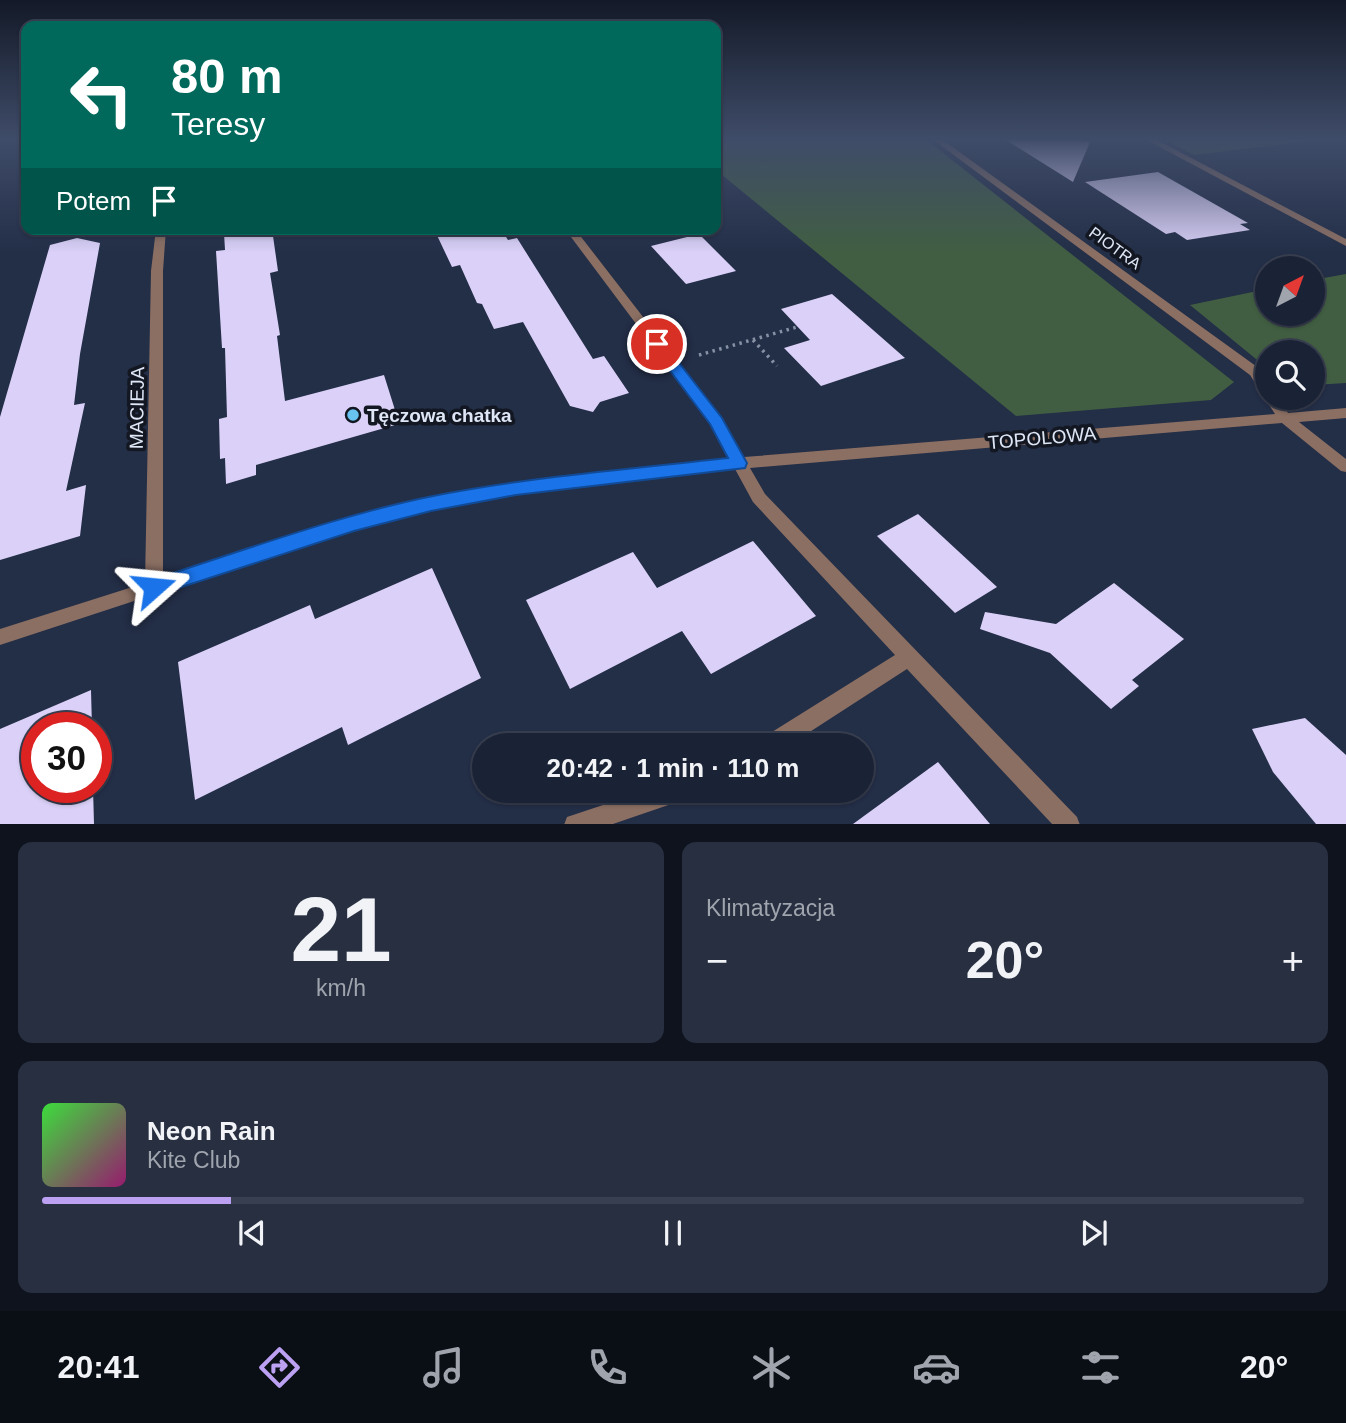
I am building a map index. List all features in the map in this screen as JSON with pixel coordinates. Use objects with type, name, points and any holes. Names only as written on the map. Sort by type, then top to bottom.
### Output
[{"type":"street","name":"PIOTRA","points":[[988,176],[1255,372]]},
{"type":"street","points":[[1220,176],[1346,243]]},
{"type":"street","name":"MACIEJA","points":[[154,587],[157,271],[160,235]]},
{"type":"street","points":[[575,235],[717,422],[759,498],[1069,824]]},
{"type":"street","points":[[1279,410],[1283,416],[1346,467]]},
{"type":"street","name":"TOPOLOWA","points":[[0,637],[354,523],[431,504],[516,488],[739,463],[1283,416],[1346,413]]},
{"type":"street","points":[[789,733],[909,657]]},
{"type":"street","points":[[575,824],[641,803]]},
{"type":"path","points":[[672,363],[797,327]]},
{"type":"path","points":[[754,340],[777,366]]},
{"type":"green space","points":[[724,176],[973,176],[1234,382],[1211,400],[1016,416]]},
{"type":"green space","points":[[1346,274],[1346,383],[1325,384],[1325,340],[1255,340],[1255,358],[1190,305],[1255,291],[1255,326],[1325,326],[1325,278]]},
{"type":"building","points":[[1064,176],[1075,176],[1073,182]]},
{"type":"building","points":[[1125,176],[1166,176],[1248,223],[1240,224],[1250,230],[1187,240],[1175,232],[1166,234],[1085,182]]},
{"type":"building","points":[[224,235],[273,235],[278,271],[270,273],[280,335],[277,336],[285,401],[384,375],[395,410],[391,411],[395,425],[256,465],[256,475],[226,484],[225,458],[220,459],[219,419],[227,417],[225,348],[222,348],[216,251],[225,250]]},
{"type":"building","points":[[437,235],[505,235],[508,240],[517,238],[593,359],[604,356],[629,393],[600,402],[593,412],[570,406],[523,322],[494,329],[482,304],[477,303],[460,265],[452,267]]},
{"type":"building","points":[[700,235],[736,271],[686,284],[651,246]]},
{"type":"building","points":[[77,238],[100,243],[80,354],[74,405],[85,403],[66,491],[86,485],[80,536],[0,560],[0,417],[50,245]]},
{"type":"building","points":[[832,294],[905,358],[821,386],[784,348],[810,340],[781,309]]},
{"type":"building","points":[[918,514],[997,587],[955,613],[877,536]]},
{"type":"building","points":[[753,541],[816,616],[711,674],[682,631],[570,689],[526,600],[633,552],[657,588]]},
{"type":"building","points":[[432,568],[481,678],[348,745],[342,727],[195,800],[178,662],[310,605],[315,619]]},
{"type":"building","points":[[1114,583],[1184,639],[1132,680],[1139,686],[1111,709],[1050,653],[980,629],[985,612],[1056,624]]},
{"type":"building","points":[[91,690],[92,712],[40,712]]},
{"type":"building","points":[[1305,718],[1346,755],[1346,824],[1316,824],[1273,772],[1252,729]]},
{"type":"building","points":[[21,720],[21,803],[93,803],[94,824],[0,824],[0,729]]},
{"type":"building","points":[[938,762],[990,824],[853,824]]},
{"type":"place","name":"Tęczowa chatka","points":[[353,415]]},
{"type":"route","points":[[154,587],[354,523],[431,504],[516,488],[739,463],[717,422],[657,344]]}]
